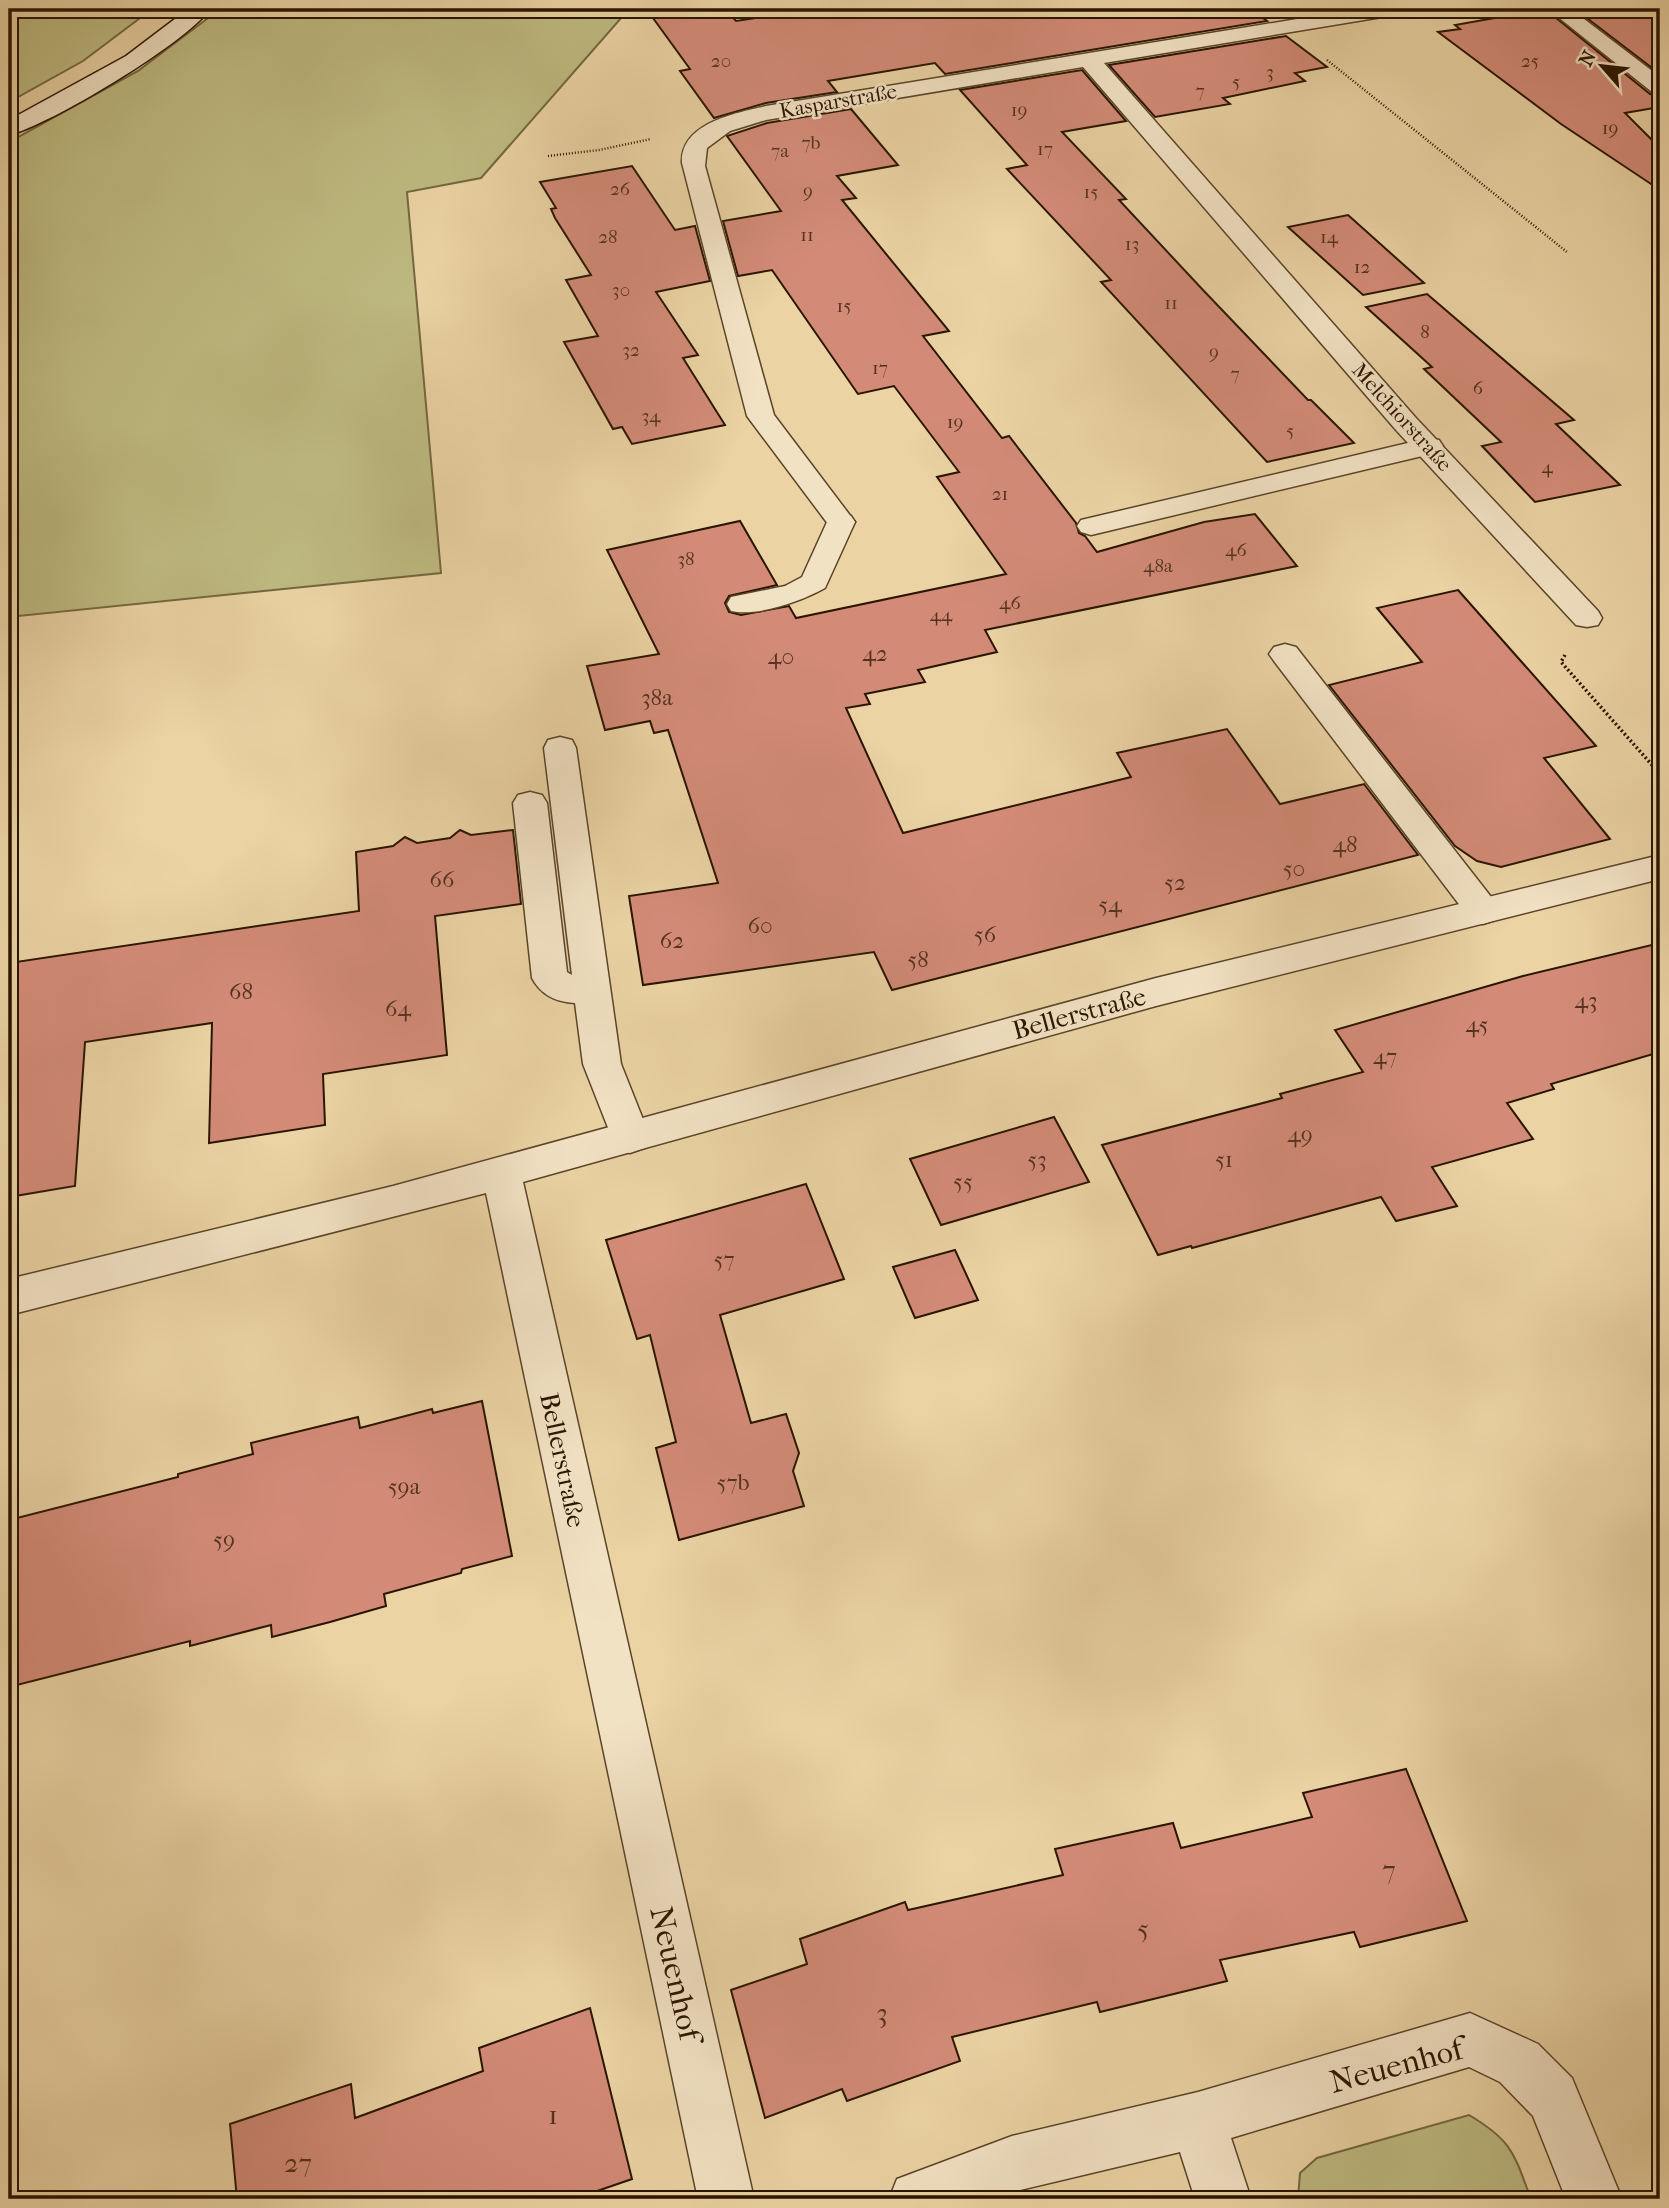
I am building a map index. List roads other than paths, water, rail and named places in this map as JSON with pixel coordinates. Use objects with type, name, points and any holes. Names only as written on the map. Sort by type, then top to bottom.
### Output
[{"type":"street","points":[[9,128],[68,99],[150,48],[200,9]]},
{"type":"street","name":"Kasparstraße","points":[[742,604],[794,593],[814,582],[841,522],[761,415],[692,157],[703,138],[726,125],[766,113],[1394,9]]},
{"type":"street","points":[[1559,9],[1655,78]]},
{"type":"street","name":"Melchiorstraße","points":[[1089,60],[1406,424],[1587,618]]},
{"type":"street","points":[[1091,526],[1429,446]]},
{"type":"street","points":[[1285,654],[1483,911]]},
{"type":"street","points":[[560,748],[602,1064],[630,1137]]},
{"type":"street","points":[[530,803],[550,978],[565,989],[592,989]]},
{"type":"street","name":"Bellerstraße","points":[[9,1297],[393,1202],[1156,992],[1660,867]]},
{"type":"street","name":"Bellerstraße","points":[[501,1172],[626,1747]]},
{"type":"street","name":"Neuenhof","points":[[626,1747],[726,2199]]},
{"type":"street","name":"Neuenhof","points":[[917,2199],[1012,2164],[1198,2120],[1470,2040],[1519,2063],[1553,2097],[1594,2199]]},
{"type":"street","points":[[1198,2120],[1223,2199]]}]
